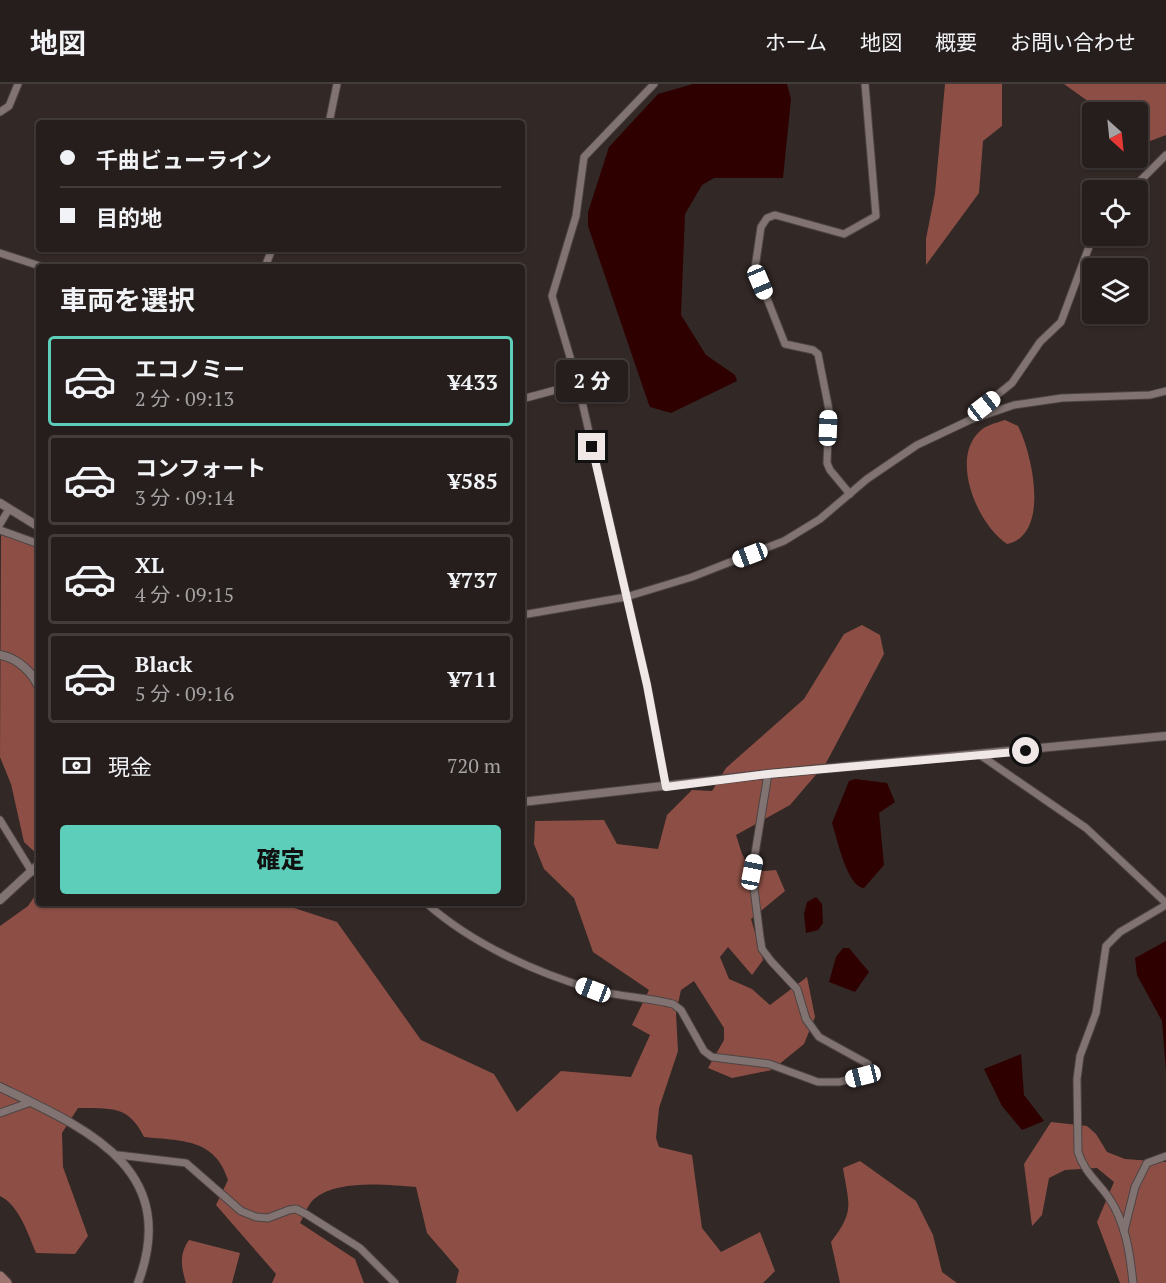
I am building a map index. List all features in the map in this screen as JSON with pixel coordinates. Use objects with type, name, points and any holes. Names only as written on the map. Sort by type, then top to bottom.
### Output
[{"type":"main road","points":[[0,1276],[7,1283]]},
{"type":"street","points":[[0,112],[9,106],[18,84]]},
{"type":"street","points":[[330,120],[337,84]]},
{"type":"street","points":[[654,84],[584,157],[576,216],[552,296],[578,384],[647,685],[666,787]]},
{"type":"street","points":[[850,494],[827,463],[829,410],[818,354],[813,350],[785,344],[755,268],[761,227],[771,216],[776,215],[847,234],[876,216],[866,84]]},
{"type":"street","points":[[1141,180],[1166,155]]},
{"type":"street","points":[[970,420],[976,412],[1012,383],[1040,342],[1060,322],[1089,246]]},
{"type":"street","points":[[0,253],[36,265]]},
{"type":"street","points":[[525,398],[578,384]]},
{"type":"street","points":[[525,614],[626,597],[692,577],[784,541],[820,519],[867,479],[917,445],[970,420],[1014,405],[1062,398],[1150,395],[1166,390]]},
{"type":"street","points":[[0,503],[36,525]]},
{"type":"street","points":[[0,524],[9,509]]},
{"type":"street","points":[[0,530],[36,543]]},
{"type":"street","points":[[0,655],[18,662],[36,680]]},
{"type":"street","points":[[525,802],[768,774],[1166,736]]},
{"type":"street","points":[[980,755],[1086,828],[1166,904],[1120,932],[1106,946],[1096,1012],[1080,1056],[1077,1079],[1078,1152],[1081,1164],[1109,1197],[1124,1231],[1133,1283]]},
{"type":"street","points":[[430,906],[446,920],[484,943],[540,969],[593,990],[673,1004],[681,1010],[704,1051],[712,1057],[770,1064],[818,1082],[839,1082],[863,1076],[868,1064],[819,1037],[813,1031],[797,989],[762,950],[752,891],[752,872],[768,774]]},
{"type":"street","points":[[0,820],[32,872]]},
{"type":"street","points":[[0,900],[36,867]]},
{"type":"street","points":[[0,1088],[31,1102],[85,1132],[118,1155],[133,1174],[143,1195],[150,1228],[149,1247],[138,1283]]},
{"type":"street","points":[[0,1113],[31,1102]]},
{"type":"street","points":[[118,1155],[186,1163],[241,1211],[256,1218],[268,1218],[296,1209],[360,1248],[395,1283]]},
{"type":"street","points":[[1124,1231],[1135,1187],[1147,1163],[1166,1156]]},
{"type":"shaded area","points":[[693,84],[787,84],[791,99],[783,178],[714,178],[702,185],[685,214],[681,315],[706,355],[735,375],[737,381],[671,413],[650,407],[588,226],[588,212],[609,147],[658,94]]},
{"type":"shaded area","points":[[945,84],[1002,84],[1002,126],[983,141],[979,193],[926,265],[926,239],[935,193]]},
{"type":"shaded area","points":[[1064,84],[1166,84],[1166,135],[1148,142],[1148,102],[1089,102]]},
{"type":"shaded area","points":[[1005,420],[1018,426],[1023,438],[1032,473],[1034,492],[1034,510],[1029,526],[1021,537],[1007,544],[986,522],[971,491],[967,475],[967,459],[971,444],[979,432]]},
{"type":"shaded area","points":[[1,535],[36,546],[36,853],[24,842],[11,784],[0,757]]},
{"type":"shaded area","points":[[862,625],[880,635],[884,654],[826,763],[790,805],[736,835],[742,854],[752,872],[776,870],[785,891],[751,919],[763,960],[752,975],[728,947],[720,957],[729,979],[752,989],[770,1005],[807,977],[815,1017],[804,1044],[772,1070],[732,1078],[708,1068],[724,1040],[724,1028],[694,981],[681,990],[676,1013],[678,1051],[659,1108],[656,1138],[659,1147],[692,1155],[702,1228],[721,1252],[760,1232],[775,1271],[763,1283],[456,1283],[459,1270],[427,1233],[416,1187],[363,1185],[336,1188],[314,1199],[300,1223],[355,1259],[364,1283],[272,1283],[276,1274],[216,1205],[228,1180],[215,1156],[195,1144],[144,1137],[138,1126],[125,1114],[117,1110],[100,1108],[78,1108],[62,1133],[63,1167],[88,1236],[75,1254],[36,1253],[18,1213],[7,1200],[0,1196],[0,926],[28,906],[36,894],[36,906],[288,906],[337,922],[421,1040],[494,1074],[517,1112],[561,1071],[631,1077],[650,1035],[632,1025],[649,990],[593,952],[574,898],[544,869],[534,844],[535,821],[604,820],[617,844],[658,849],[667,815],[692,790],[712,791],[726,768],[804,699],[844,634]]},
{"type":"shaded area","points":[[855,779],[887,783],[895,802],[879,813],[884,865],[864,888],[858,886],[848,871],[832,823],[849,781]]},
{"type":"shaded area","points":[[816,897],[822,904],[823,923],[818,930],[806,933],[804,914],[807,902]]},
{"type":"shaded area","points":[[1166,941],[1166,1071],[1162,1021],[1137,975],[1135,958]]},
{"type":"shaded area","points":[[843,948],[849,948],[869,972],[855,992],[829,982],[836,957]]},
{"type":"shaded area","points":[[1021,1054],[1024,1095],[1044,1121],[1022,1130],[1002,1106],[984,1069]]},
{"type":"shaded area","points":[[1051,1122],[1087,1126],[1096,1134],[1107,1152],[1125,1159],[1166,1162],[1166,1283],[1120,1283],[1097,1222],[1114,1182],[1097,1168],[1065,1170],[1049,1178],[1042,1215],[1032,1226],[1024,1164]]},
{"type":"shaded area","points":[[860,1161],[916,1201],[933,1235],[942,1272],[957,1283],[840,1283],[831,1242],[847,1215],[848,1200],[843,1168]]},
{"type":"shaded area","points":[[189,1240],[240,1253],[232,1283],[186,1283],[182,1261]]},
{"type":"route","points":[[592,447],[647,685],[666,787],[768,774],[1026,751]]}]
